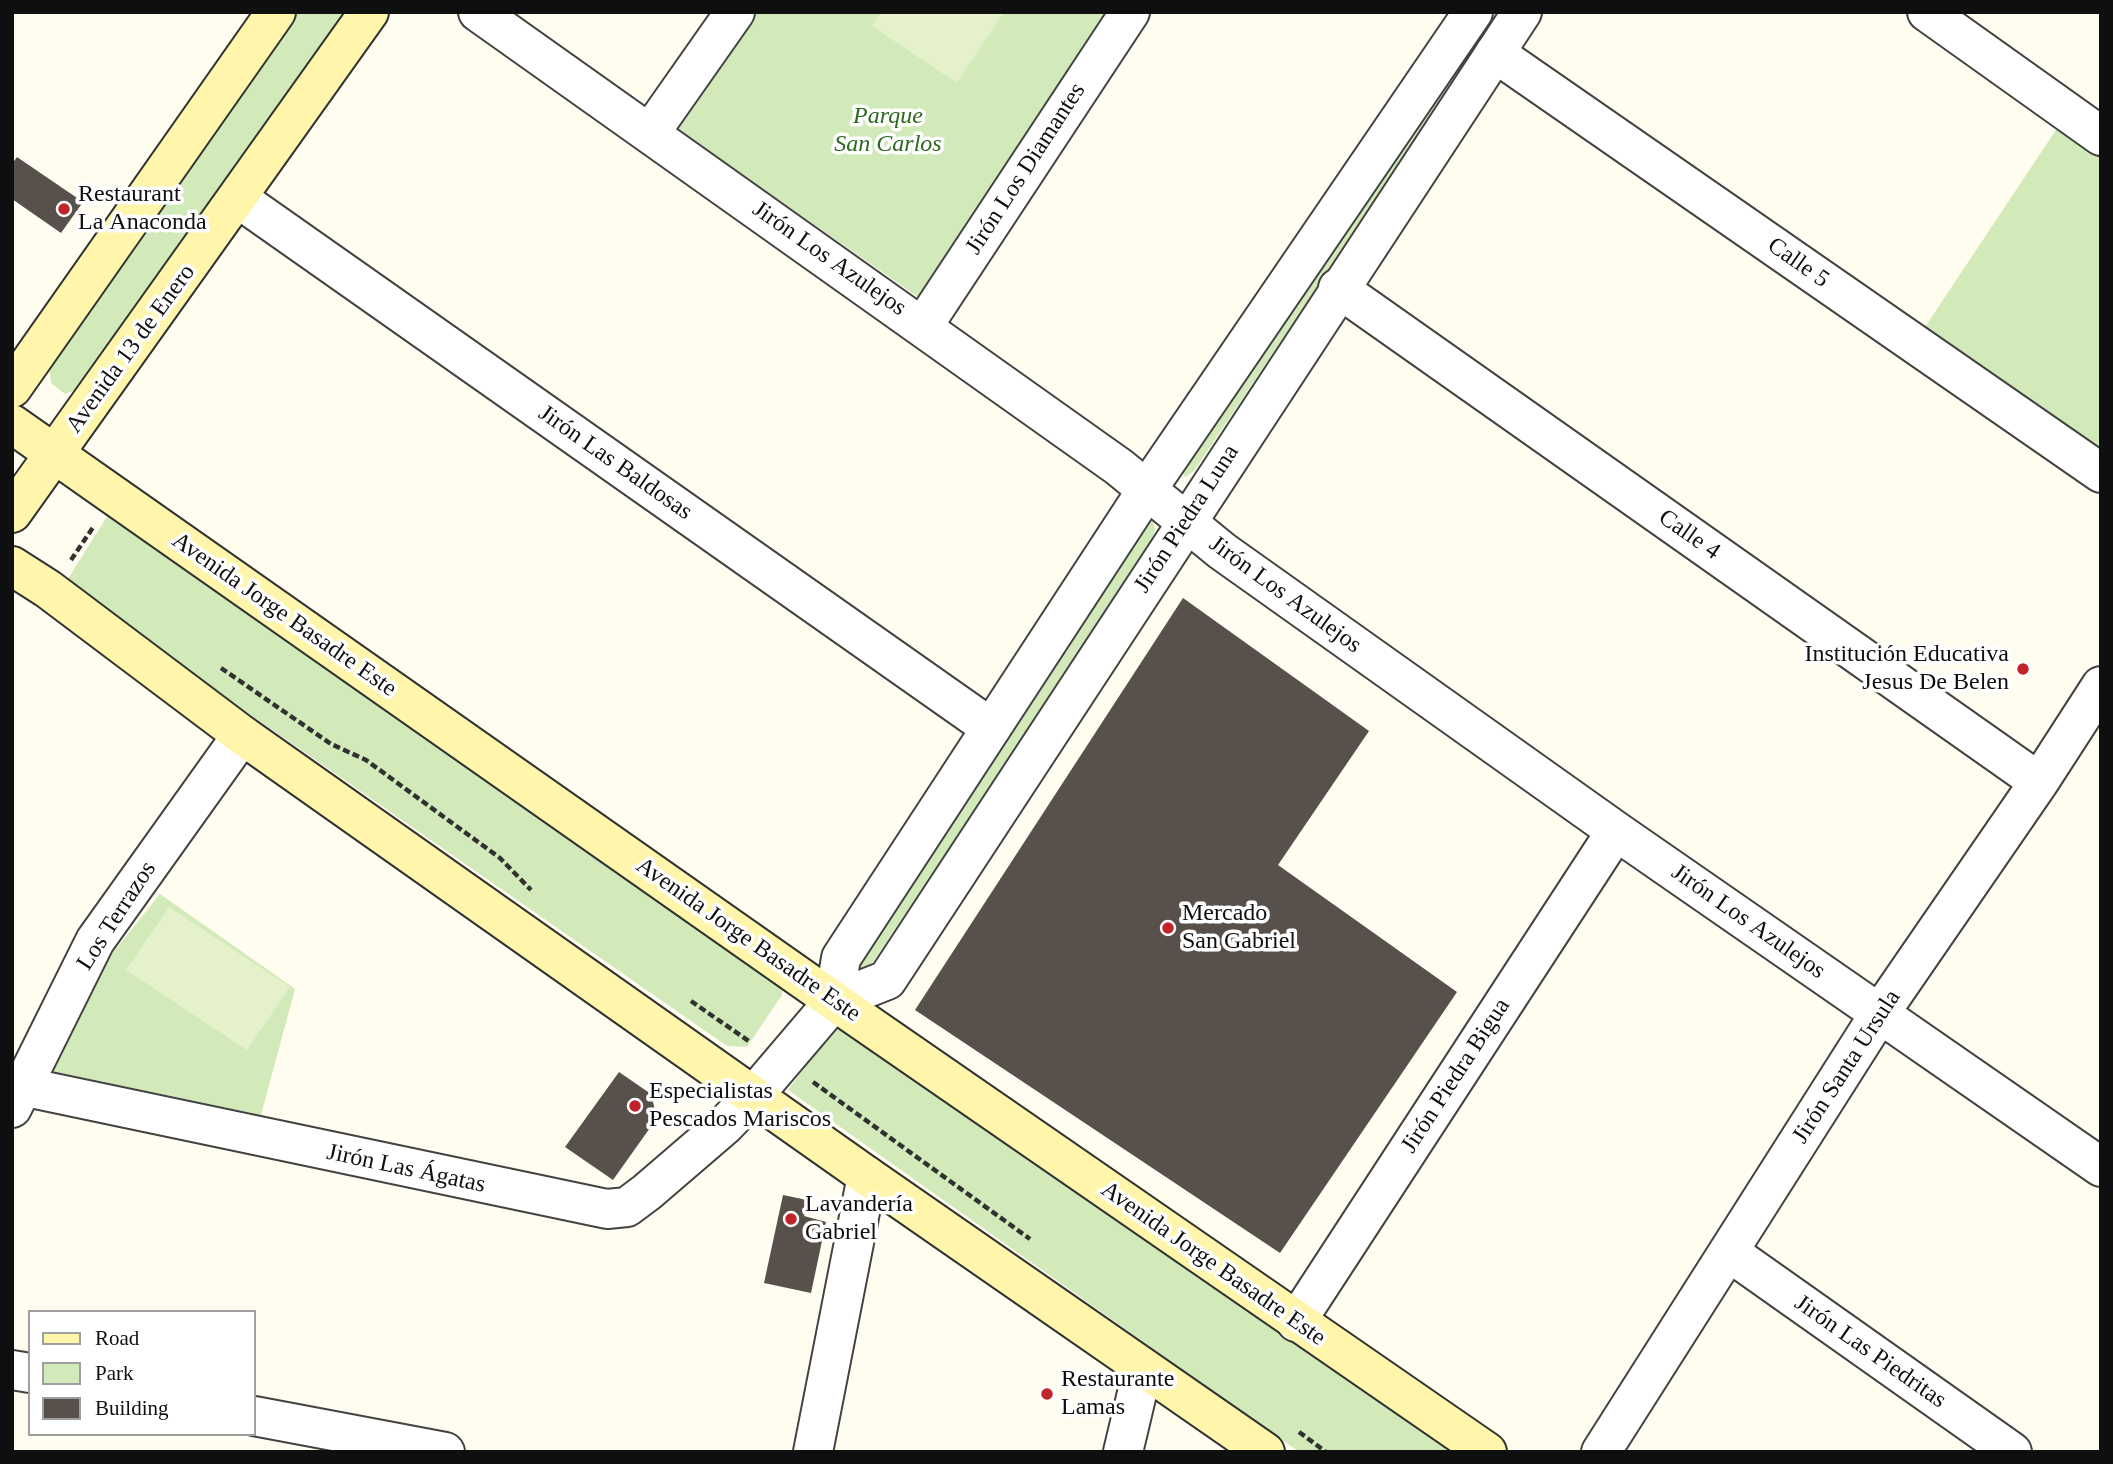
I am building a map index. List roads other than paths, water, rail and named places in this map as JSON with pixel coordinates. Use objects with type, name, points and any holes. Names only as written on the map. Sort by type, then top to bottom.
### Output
[{"type":"main road","points":[[12,388],[276,12]]},
{"type":"main road","name":"Avenida 13 de Enero","points":[[12,513],[239,199],[369,12]]},
{"type":"main road","name":"Avenida Jorge Basadre Este","points":[[12,425],[834,1001],[1487,1452]]},
{"type":"main road","points":[[12,566],[48,589],[242,735],[1143,1368],[1279,1440]]},
{"type":"street","name":"Jirón Los Azulejos","points":[[478,12],[1148,488],[1185,522],[1615,831],[2101,1167]]},
{"type":"street","points":[[650,133],[735,12]]},
{"type":"street","name":"Jirón Los Diamantes","points":[[923,326],[1130,12]]},
{"type":"street","name":"Jirón Piedra Luna","points":[[834,1001],[841,958],[1148,488],[1473,12]]},
{"type":"street","name":"Jirón Piedra Luna","points":[[754,1095],[834,1001],[887,979],[1338,288],[1522,12]]},
{"type":"street","points":[[1927,12],[2101,135]]},
{"type":"street","name":"Calle 5","points":[[1495,53],[2101,474]]},
{"type":"street","name":"Jirón Las Baldosas","points":[[239,199],[991,728]]},
{"type":"street","name":"Calle 4","points":[[1338,288],[2039,782]]},
{"type":"street","name":"Jirón Santa Ursula","points":[[1601,1452],[1880,1013],[2039,782],[2101,686]]},
{"type":"street","name":"Los Terrazos","points":[[17,1097],[95,941],[242,735]]},
{"type":"street","name":"Jirón Piedra Bigua","points":[[1296,1322],[1615,831]]},
{"type":"street","name":"Jirón Las Ágatas","points":[[17,1097],[607,1209],[627,1207],[647,1192],[726,1125],[754,1095]]},
{"type":"street","points":[[813,1452],[867,1176]]},
{"type":"street","name":"Jirón Las Piedritas","points":[[1729,1252],[2012,1452]]},
{"type":"street","points":[[1124,1452],[1143,1368]]},
{"type":"street","points":[[256,1416],[445,1452]]},
{"type":"place","name":"Restaurant La Anaconda","points":[[64,209]]},
{"type":"place","name":"Institución Educativa Jesus De Belen","points":[[2023,669]]},
{"type":"place","name":"Mercado San Gabriel","points":[[1168,928]]},
{"type":"place","name":"Especialistas Pescados Mariscos","points":[[635,1106]]},
{"type":"place","name":"Lavandería Gabriel","points":[[791,1219]]},
{"type":"place","name":"Restaurante Lamas","points":[[1047,1394]]},
{"type":"park label","name":"Parque San Carlos","points":[[888,131]]}]
